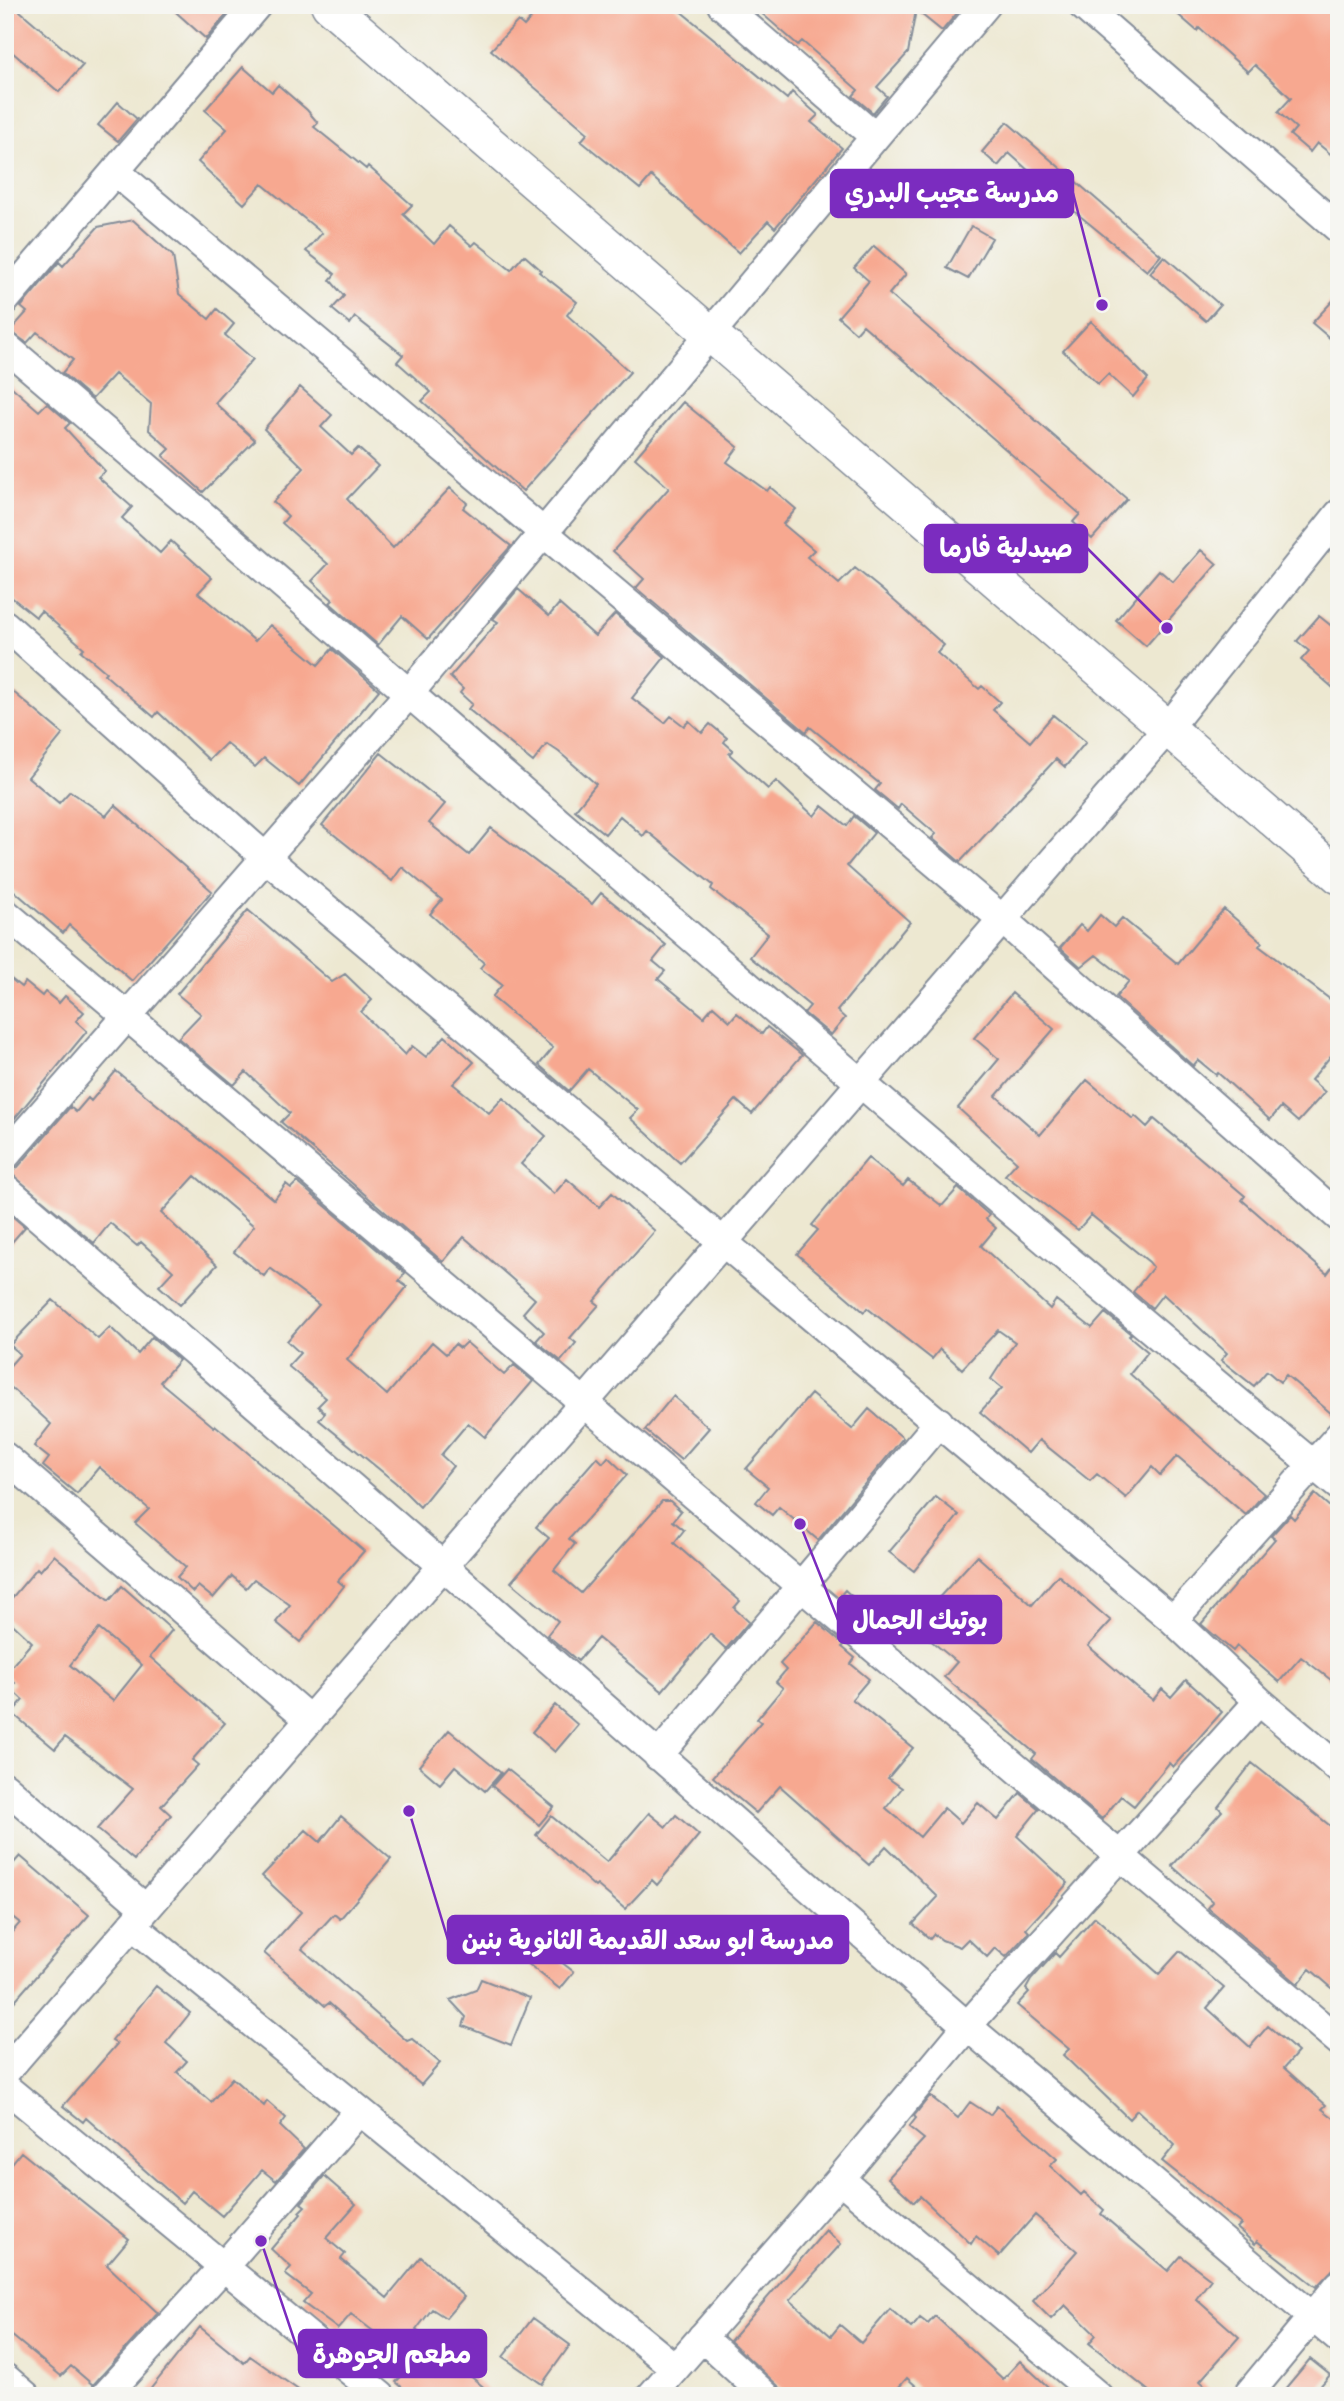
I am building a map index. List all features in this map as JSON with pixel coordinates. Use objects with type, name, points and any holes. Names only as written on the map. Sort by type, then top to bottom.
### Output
[{"type":"street","points":[[5,300],[257,5]]},
{"type":"street","points":[[329,5],[1339,876]]},
{"type":"street","points":[[722,5],[875,137]]},
{"type":"street","points":[[5,1156],[411,691],[986,5]]},
{"type":"street","points":[[1082,5],[1339,229]]},
{"type":"street","points":[[116,172],[1002,919],[1339,1217]]},
{"type":"street","points":[[5,346],[411,691],[861,1082],[1339,1486]]},
{"type":"street","points":[[5,2072],[1330,543],[1339,514]]},
{"type":"street","points":[[5,625],[266,858],[1173,1620],[1259,1701],[1339,1769]]},
{"type":"street","points":[[5,913],[1339,2041]]},
{"type":"street","points":[[5,1188],[443,1566],[967,2026],[1339,2339]]},
{"type":"street","points":[[658,1756],[939,1422]]},
{"type":"street","points":[[1173,1620],[1339,1436]]},
{"type":"street","points":[[5,1457],[310,1720]]},
{"type":"street","points":[[650,2396],[840,2179],[967,2026],[1259,1701]]},
{"type":"street","points":[[5,1787],[139,1917],[358,2112],[674,2367]]},
{"type":"street","points":[[5,2087],[381,2396]]},
{"type":"street","points":[[105,2396],[224,2266],[358,2112]]},
{"type":"street","points":[[840,2179],[1098,2396]]},
{"type":"street","points":[[1247,2396],[1339,2285]]},
{"type":"street","points":[[702,2337],[766,2396]]},
{"type":"street","points":[[5,2378],[26,2396]]},
{"type":"building","points":[[5,5],[13,5],[83,65],[59,92],[5,46]]},
{"type":"building","points":[[168,5],[235,5],[206,39]]},
{"type":"building","points":[[543,5],[673,5],[787,99],[792,92],[818,115],[811,122],[842,148],[775,228],[768,221],[739,253],[651,176],[640,189],[581,141],[588,133],[491,50],[518,21],[524,26]]},
{"type":"building","points":[[752,5],[964,5],[942,31],[916,10],[908,53],[877,87],[887,96],[873,113],[853,96],[858,90],[802,41],[798,45]]},
{"type":"building","points":[[1167,5],[1339,5],[1339,161],[1317,143],[1310,152],[1290,135],[1296,128],[1278,112],[1291,98],[1255,65],[1248,72],[1199,28],[1197,31]]},
{"type":"building","points":[[243,67],[272,92],[278,85],[307,110],[318,123],[314,127],[366,169],[368,166],[412,205],[403,214],[434,244],[449,226],[472,246],[476,242],[511,270],[524,255],[541,270],[539,272],[577,302],[567,315],[630,372],[523,491],[422,401],[431,392],[397,362],[403,355],[355,317],[350,324],[332,309],[344,296],[330,280],[335,274],[306,251],[322,233],[262,184],[244,204],[198,162],[227,129],[205,110]]},
{"type":"building","points":[[118,102],[137,119],[118,141],[98,125]]},
{"type":"building","points":[[1007,122],[1161,255],[1147,271],[1063,202],[1009,153],[998,166],[982,152]]},
{"type":"building","points":[[133,220],[173,256],[179,294],[209,319],[217,309],[234,324],[225,335],[253,359],[215,403],[255,440],[203,492],[163,456],[170,449],[149,430],[151,404],[115,374],[92,399],[62,373],[73,360],[37,332],[27,343],[10,331],[27,312],[21,307],[59,262],[63,266],[98,227]]},
{"type":"building","points":[[971,226],[992,238],[968,279],[947,268]]},
{"type":"building","points":[[874,246],[906,274],[889,294],[1127,499],[1092,539],[1073,522],[1080,514],[863,325],[856,333],[838,317],[869,281],[854,268]]},
{"type":"building","points":[[1164,256],[1220,305],[1206,321],[1150,273]]},
{"type":"building","points":[[1339,294],[1339,346],[1312,323]]},
{"type":"building","points":[[1091,321],[1148,379],[1133,397],[1108,374],[1098,384],[1063,351]]},
{"type":"building","points":[[5,381],[39,411],[47,403],[70,423],[65,428],[105,471],[98,477],[132,507],[122,518],[160,553],[171,541],[212,578],[198,593],[255,641],[270,625],[318,665],[332,649],[379,690],[299,786],[264,758],[255,767],[226,743],[209,760],[158,712],[154,717],[104,674],[106,672],[81,651],[84,648],[41,611],[36,617],[5,592]]},
{"type":"building","points":[[300,387],[332,415],[321,427],[351,455],[358,448],[378,466],[347,499],[393,548],[450,488],[467,503],[463,508],[511,546],[428,639],[402,616],[378,645],[330,603],[333,600],[312,581],[328,564],[282,523],[288,516],[273,502],[304,468],[264,429]]},
{"type":"building","points":[[683,402],[738,447],[727,462],[767,491],[770,487],[796,509],[783,524],[814,550],[807,557],[839,584],[855,568],[882,590],[944,645],[937,653],[979,689],[982,686],[1000,702],[993,710],[1030,742],[1053,715],[1086,742],[1065,767],[1056,759],[960,862],[932,838],[936,834],[901,804],[898,809],[875,790],[880,784],[810,727],[806,732],[636,588],[644,579],[613,551],[669,488],[635,458]]},
{"type":"building","points":[[1201,550],[1217,564],[1146,646],[1116,620],[1159,570],[1173,582]]},
{"type":"building","points":[[518,589],[549,616],[559,604],[595,636],[615,614],[665,657],[632,698],[665,723],[671,716],[684,726],[689,721],[702,733],[710,724],[727,738],[724,742],[733,750],[729,754],[768,789],[776,781],[814,816],[822,806],[847,826],[854,816],[874,833],[847,866],[910,922],[837,1011],[845,1018],[831,1035],[804,1013],[810,1006],[750,957],[768,934],[711,889],[713,885],[647,831],[643,836],[620,816],[605,834],[575,810],[596,784],[559,752],[547,744],[533,762],[468,709],[472,704],[460,693],[463,689],[450,677],[498,622],[493,619]]},
{"type":"building","points":[[1319,616],[1339,632],[1339,693],[1301,660],[1309,651],[1297,641]]},
{"type":"building","points":[[5,685],[63,734],[28,777],[59,803],[70,791],[106,816],[115,805],[212,891],[132,981],[69,925],[63,933],[5,883]]},
{"type":"building","points":[[381,753],[445,804],[429,823],[469,855],[491,828],[592,904],[601,893],[666,945],[653,961],[665,971],[658,979],[704,1017],[713,1006],[730,1021],[737,1013],[762,1034],[767,1027],[802,1055],[752,1114],[736,1100],[680,1163],[630,1118],[638,1110],[588,1069],[569,1091],[539,1065],[553,1048],[492,997],[502,985],[480,968],[484,963],[430,914],[442,900],[402,867],[392,881],[322,825]]},
{"type":"building","points":[[1224,909],[1262,942],[1259,946],[1339,1006],[1339,1046],[1311,1080],[1325,1092],[1298,1122],[1281,1107],[1270,1120],[1218,1073],[1216,1075],[1198,1060],[1193,1066],[1116,997],[1129,981],[1096,955],[1081,967],[1060,948],[1080,925],[1087,931],[1100,915],[1114,927],[1122,918],[1178,964]]},
{"type":"building","points":[[248,910],[332,982],[345,974],[372,1000],[361,1012],[405,1055],[412,1046],[426,1057],[445,1036],[474,1062],[453,1084],[489,1113],[503,1098],[546,1136],[521,1164],[554,1194],[567,1179],[599,1207],[612,1193],[655,1231],[594,1301],[599,1305],[570,1338],[576,1343],[561,1361],[536,1341],[544,1332],[523,1313],[535,1299],[464,1237],[443,1262],[281,1122],[290,1113],[246,1072],[234,1085],[178,1038],[201,1014],[177,994]]},
{"type":"building","points":[[5,974],[21,987],[25,982],[42,996],[45,992],[59,1003],[65,996],[84,1012],[76,1021],[87,1031],[5,1130]]},
{"type":"building","points":[[1012,993],[1054,1029],[996,1096],[1040,1135],[1087,1080],[1133,1119],[1135,1116],[1147,1127],[1154,1119],[1245,1196],[1242,1200],[1327,1274],[1339,1258],[1339,1420],[1286,1375],[1280,1382],[1267,1371],[1254,1386],[1221,1360],[1227,1353],[1163,1294],[1152,1308],[1133,1292],[1153,1267],[1149,1262],[1091,1215],[1078,1230],[1005,1175],[1017,1162],[958,1108],[999,1059],[974,1038]]},
{"type":"building","points":[[116,1071],[274,1200],[286,1184],[291,1188],[297,1182],[405,1273],[399,1281],[407,1287],[347,1360],[387,1395],[432,1342],[446,1354],[455,1344],[460,1348],[466,1342],[504,1375],[514,1365],[533,1381],[485,1437],[468,1423],[441,1455],[453,1466],[420,1507],[396,1483],[319,1420],[325,1413],[318,1406],[326,1398],[288,1366],[300,1353],[287,1341],[319,1305],[270,1268],[264,1276],[234,1252],[254,1226],[195,1176],[161,1213],[217,1265],[180,1305],[159,1286],[173,1271],[141,1242],[137,1246],[110,1223],[94,1243],[9,1172],[18,1167],[70,1107],[76,1112],[88,1098],[91,1101]]},
{"type":"building","points":[[868,1158],[903,1186],[908,1180],[942,1206],[958,1188],[989,1215],[986,1219],[996,1228],[981,1246],[1050,1309],[1056,1300],[1092,1328],[1105,1313],[1131,1334],[1129,1336],[1148,1352],[1130,1374],[1264,1494],[1246,1515],[1177,1456],[1160,1475],[1152,1467],[1126,1498],[1097,1474],[1090,1481],[1039,1440],[1028,1453],[980,1412],[1002,1388],[991,1379],[1015,1342],[998,1330],[962,1369],[940,1349],[932,1359],[867,1308],[864,1312],[797,1254],[818,1230],[812,1225]]},
{"type":"building","points":[[5,1210],[25,1227],[5,1250]]},
{"type":"building","points":[[53,1300],[98,1339],[110,1327],[138,1354],[152,1337],[179,1360],[160,1382],[364,1551],[338,1581],[344,1586],[300,1642],[276,1622],[290,1605],[254,1579],[246,1588],[232,1576],[213,1598],[198,1586],[193,1592],[177,1577],[186,1567],[135,1523],[149,1509],[99,1467],[77,1494],[43,1466],[49,1458],[34,1446],[51,1424],[5,1382],[5,1371],[20,1354],[10,1345]]},
{"type":"building","points":[[811,1394],[852,1429],[869,1409],[903,1438],[818,1540],[779,1507],[772,1515],[756,1502],[768,1487],[746,1469]]},
{"type":"building","points":[[673,1396],[709,1428],[681,1460],[645,1430]]},
{"type":"building","points":[[597,1457],[603,1463],[608,1457],[627,1475],[569,1539],[575,1544],[554,1570],[581,1593],[662,1501],[670,1501],[681,1511],[673,1521],[684,1530],[674,1543],[740,1601],[734,1608],[749,1622],[726,1649],[710,1634],[662,1691],[598,1638],[578,1661],[547,1635],[558,1621],[511,1582],[549,1538],[536,1527]]},
{"type":"building","points":[[1315,1494],[1339,1515],[1339,1626],[1328,1637],[1339,1646],[1339,1686],[1301,1657],[1279,1682],[1237,1646],[1233,1651],[1201,1624],[1275,1539],[1271,1536],[1290,1515],[1294,1519]]},
{"type":"building","points":[[936,1497],[959,1515],[914,1571],[889,1552]]},
{"type":"building","points":[[54,1555],[109,1601],[122,1586],[172,1630],[150,1657],[225,1723],[192,1760],[198,1765],[161,1806],[171,1815],[134,1860],[97,1829],[133,1789],[65,1737],[55,1749],[12,1713],[23,1700],[10,1688],[15,1683],[5,1674],[32,1642],[5,1617],[5,1606],[37,1568],[40,1571]],"holes":[[[99,1629],[142,1665],[113,1701],[70,1665]]]},
{"type":"building","points":[[977,1556],[1032,1605],[1058,1575],[1111,1621],[1088,1646],[1137,1688],[1153,1700],[1162,1689],[1171,1697],[1186,1680],[1222,1712],[1173,1767],[1169,1763],[1134,1806],[1121,1796],[1102,1819],[1032,1759],[1036,1754],[944,1677],[957,1662],[913,1626]]},
{"type":"building","points":[[845,1590],[872,1615],[867,1620],[839,1597]]},
{"type":"building","points":[[817,1622],[844,1645],[842,1647],[855,1658],[851,1664],[869,1679],[852,1699],[913,1748],[888,1778],[902,1788],[886,1808],[920,1837],[944,1808],[961,1823],[978,1803],[998,1820],[1020,1793],[1039,1809],[1017,1836],[1068,1883],[1026,1929],[1029,1932],[1006,1957],[995,1948],[987,1957],[968,1939],[960,1947],[934,1934],[930,1939],[913,1924],[938,1897],[886,1846],[869,1865],[780,1786],[756,1813],[713,1777],[761,1722],[757,1719],[783,1688],[776,1682],[786,1670],[780,1664]]},
{"type":"building","points":[[555,1705],[578,1725],[555,1752],[532,1732]]},
{"type":"building","points":[[449,1730],[501,1773],[485,1791],[455,1766],[440,1784],[419,1766]]},
{"type":"building","points":[[1252,1763],[1339,1833],[1339,1994],[1310,1969],[1298,1984],[1208,1908],[1213,1902],[1172,1866],[1222,1811],[1218,1807]]},
{"type":"building","points":[[507,1769],[554,1807],[539,1825],[492,1786]]},
{"type":"building","points":[[649,1813],[666,1827],[676,1815],[699,1835],[657,1885],[652,1880],[625,1909],[597,1885],[595,1887],[536,1835],[551,1816],[607,1862]]},
{"type":"building","points":[[341,1816],[391,1859],[340,1919],[334,1914],[302,1949],[407,2041],[412,2039],[440,2063],[421,2085],[329,2003],[325,2006],[264,1953],[301,1912],[262,1876],[306,1830],[320,1842]]},
{"type":"building","points":[[20,1856],[89,1915],[5,2012],[5,1940],[20,1923],[5,1911],[5,1873]]},
{"type":"building","points":[[1095,1917],[1159,1974],[1180,1951],[1224,1988],[1207,2008],[1250,2047],[1268,2026],[1298,2052],[1284,2068],[1326,2105],[1322,2109],[1339,2122],[1339,2263],[1316,2287],[1257,2241],[1255,2244],[1237,2228],[1241,2224],[1162,2161],[1175,2145],[1137,2110],[1129,2119],[1063,2055],[1069,2049],[1017,2005],[1029,1992],[1026,1989],[1031,1980],[1055,1953],[1059,1957]]},
{"type":"building","points":[[511,1923],[574,1972],[560,1989],[498,1940]]},
{"type":"building","points":[[481,1979],[530,1998],[511,2045],[463,2026],[466,2017],[450,2000],[476,1990]]},
{"type":"building","points":[[156,1986],[190,2013],[166,2043],[187,2061],[177,2072],[211,2102],[232,2078],[264,2106],[267,2101],[286,2118],[280,2126],[304,2149],[276,2181],[262,2170],[222,2216],[192,2191],[182,2203],[86,2118],[83,2122],[63,2106],[117,2044],[112,2041]]},
{"type":"building","points":[[930,2096],[958,2118],[970,2102],[990,2115],[997,2106],[1057,2159],[1050,2166],[1081,2195],[1084,2192],[1104,2210],[1101,2214],[1168,2271],[1181,2256],[1211,2279],[1196,2299],[1239,2337],[1200,2381],[1217,2396],[1155,2396],[1089,2343],[1096,2335],[1065,2305],[1051,2319],[1033,2301],[1077,2251],[1035,2215],[999,2256],[976,2236],[971,2244],[920,2196],[914,2202],[888,2178],[924,2139],[909,2127]]},
{"type":"building","points":[[21,2152],[129,2239],[107,2265],[158,2313],[93,2385],[71,2366],[61,2376],[5,2330],[5,2172]]},
{"type":"building","points":[[324,2176],[356,2204],[326,2238],[345,2254],[341,2259],[387,2298],[421,2257],[464,2297],[446,2318],[432,2309],[416,2330],[494,2396],[412,2396],[396,2382],[411,2366],[390,2344],[351,2314],[338,2329],[303,2303],[311,2294],[285,2274],[291,2267],[271,2249],[301,2214],[299,2212],[305,2206],[301,2203]]},
{"type":"building","points":[[826,2230],[841,2244],[790,2300],[831,2336],[840,2325],[861,2343],[890,2309],[912,2328],[920,2318],[928,2324],[935,2316],[1003,2379],[1020,2361],[1058,2396],[927,2396],[907,2378],[891,2396],[789,2396],[730,2341]]},
{"type":"building","points":[[533,2318],[570,2345],[542,2384],[503,2357]]},
{"type":"building","points":[[200,2327],[244,2363],[250,2356],[307,2396],[145,2396]]},
{"type":"building","points":[[1310,2359],[1330,2375],[1312,2396],[1279,2396]]},
{"type":"place","name":"مدرسة عجيب البدري","points":[[1102,305]]},
{"type":"place","name":"صيدلية فارما","points":[[1167,628]]},
{"type":"place","name":"بوتيك الجمال","points":[[800,1524]]},
{"type":"place","name":"مدرسة ابو سعد القديمة الثانوية بنين","points":[[409,1811]]},
{"type":"place","name":"مطعم الجوهرة","points":[[261,2241]]}]
